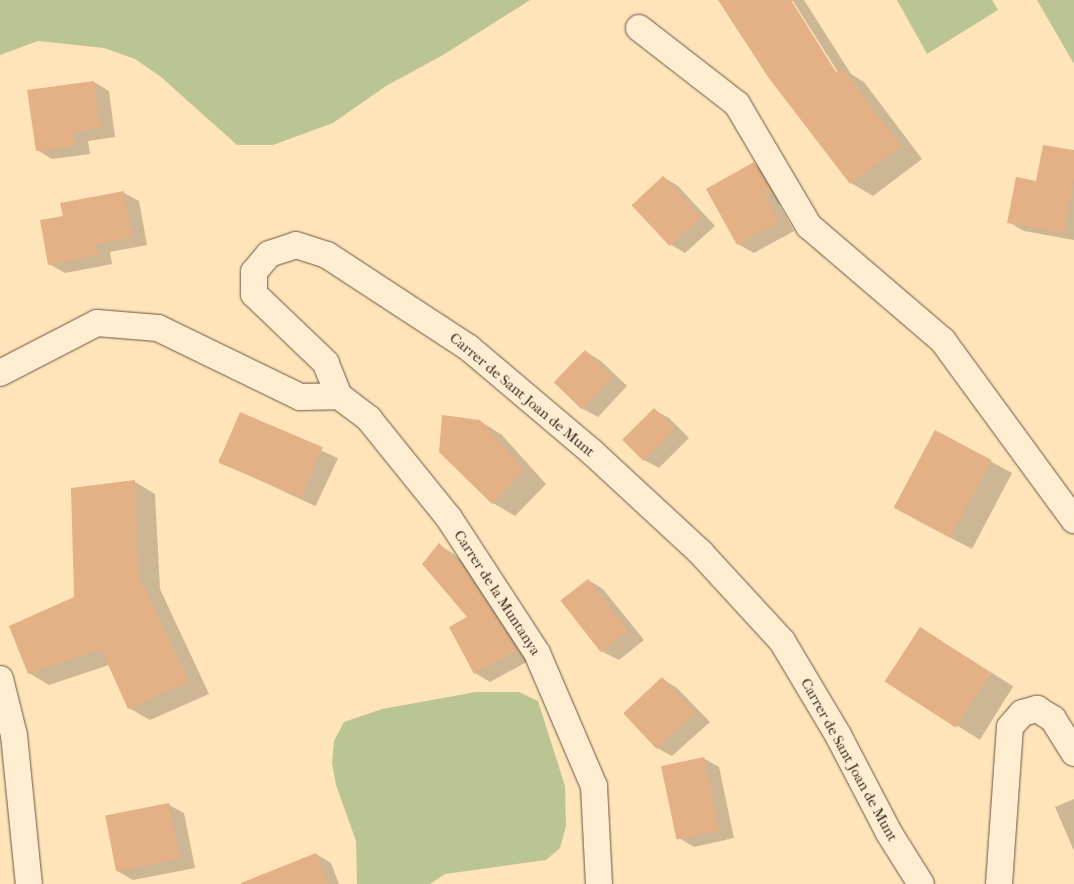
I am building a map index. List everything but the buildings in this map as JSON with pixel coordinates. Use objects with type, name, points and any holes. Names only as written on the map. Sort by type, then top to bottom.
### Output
[{"type":"street","points":[[639,28],[737,104],[809,226],[943,342],[1074,520]]},
{"type":"street","name":"Carrer de Sant Joan de Munt","points":[[339,396],[326,363],[254,294],[254,272],[269,254],[296,245],[328,255],[470,348],[592,452],[701,553],[782,641],[838,735],[889,833],[922,884]]},
{"type":"street","points":[[0,373],[97,324],[158,328],[300,397],[339,396]]},
{"type":"street","name":"Carrer de la Muntanya","points":[[339,396],[369,419],[449,518],[537,653],[594,786],[599,884]]},
{"type":"street","points":[[0,679],[14,735],[29,884]]},
{"type":"street","points":[[999,884],[1010,727],[1022,713],[1038,709],[1053,719],[1074,753]]},
{"type":"green space","points":[[0,0],[530,0],[443,55],[386,86],[333,123],[273,145],[237,145],[161,77],[135,59],[104,48],[38,41],[0,55]]},
{"type":"green space","points":[[897,0],[992,0],[998,10],[927,54]]},
{"type":"green space","points":[[1037,0],[1074,0],[1074,64]]},
{"type":"green space","points":[[476,692],[519,692],[538,701],[565,786],[566,826],[560,848],[546,860],[445,874],[430,884],[357,884],[356,841],[336,785],[332,763],[334,741],[344,722],[382,709]]}]
